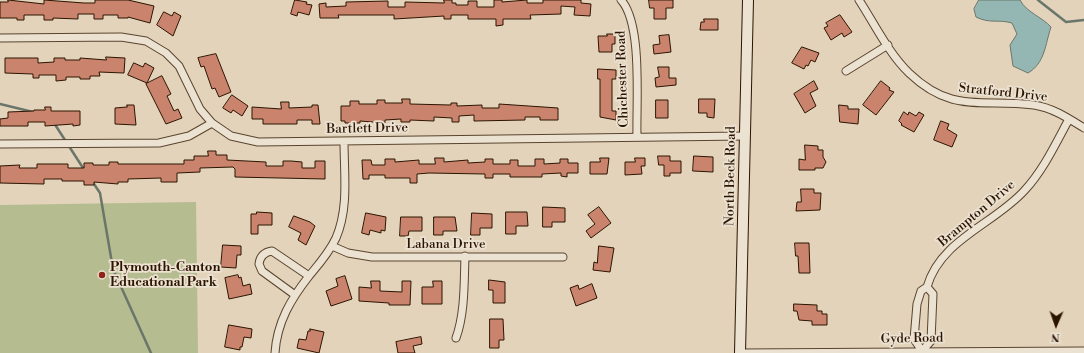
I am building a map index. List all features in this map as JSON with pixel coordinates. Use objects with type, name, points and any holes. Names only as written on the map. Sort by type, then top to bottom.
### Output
[{"type":"main road","name":"North Beck Road","points":[[740,353],[748,0]]},
{"type":"street","name":"Chichester Road","points":[[621,0],[628,11],[635,33],[637,137]]},
{"type":"street","name":"Stratford Drive","points":[[859,0],[897,60],[919,82],[946,97],[974,104],[1035,106],[1052,110],[1084,128]]},
{"type":"street","name":"Bartlett Drive","points":[[0,38],[121,37],[146,41],[166,53],[179,66],[200,109],[212,123],[231,136],[250,141],[744,136]]},
{"type":"street","points":[[846,71],[888,45]]},
{"type":"street","name":"Brampton Drive","points":[[922,351],[914,339],[916,312],[920,291],[927,287],[930,275],[956,244],[1010,204],[1024,191],[1044,162],[1069,119]]},
{"type":"street","points":[[0,144],[159,143],[189,136],[212,123]]},
{"type":"street","points":[[275,353],[281,323],[295,295],[332,246],[340,229],[344,210],[344,141]]},
{"type":"street","name":"Labana Drive","points":[[332,246],[348,253],[372,257],[563,257]]},
{"type":"street","points":[[295,295],[262,271],[259,264],[262,256],[268,252],[276,253],[310,276]]},
{"type":"street","points":[[456,338],[461,316],[465,256]]},
{"type":"street","points":[[922,351],[931,341],[933,294],[927,287]]},
{"type":"street","name":"Gyde Road","points":[[740,353],[922,351],[1049,352],[1084,350]]},
{"type":"green space","name":"Plymouth-Canton Educational Park","points":[[196,202],[198,353],[0,353],[0,205]]},
{"type":"water","points":[[979,0],[1020,0],[1026,8],[1051,27],[1044,53],[1034,69],[1028,73],[1013,66],[1010,45],[1017,34],[1012,23],[990,21],[976,17],[974,9]]},
{"type":"building","points":[[8,0],[44,4],[44,0],[95,3],[95,0],[128,0],[154,6],[150,23],[128,17],[118,18],[118,15],[103,15],[103,19],[94,19],[94,14],[78,14],[78,19],[53,18],[53,20],[44,20],[44,15],[24,15],[24,20],[17,20],[17,18],[0,18],[0,2],[8,2]]},
{"type":"building","points":[[295,0],[307,2],[306,4],[312,5],[309,15],[298,12],[297,16],[291,14]]},
{"type":"building","points":[[444,0],[452,0],[452,3],[456,3],[456,5],[468,5],[468,1],[477,1],[477,7],[494,7],[494,0],[502,0],[502,2],[527,0],[527,3],[543,3],[543,0],[581,0],[581,3],[591,4],[590,16],[574,15],[575,7],[561,6],[561,14],[530,15],[531,19],[503,19],[503,25],[496,26],[496,19],[468,19],[468,15],[451,15],[451,19],[444,19],[444,16],[394,19],[394,15],[338,15],[339,18],[320,18],[319,4],[326,3],[326,7],[346,6],[346,2],[388,1],[388,7],[405,7],[405,2],[444,3]]},
{"type":"building","points":[[649,0],[673,0],[673,8],[666,8],[666,19],[654,19],[654,8],[650,8]]},
{"type":"building","points":[[164,12],[172,16],[174,12],[181,16],[173,36],[157,25]]},
{"type":"building","points":[[840,15],[852,32],[844,37],[842,33],[831,40],[824,28],[828,26],[826,23]]},
{"type":"building","points":[[704,19],[718,19],[718,30],[700,30],[701,22],[704,22]]},
{"type":"building","points":[[607,34],[615,34],[615,44],[612,44],[612,52],[599,52],[598,36],[607,36]]},
{"type":"building","points":[[669,35],[671,52],[654,54],[653,45],[660,44],[659,36]]},
{"type":"building","points":[[802,47],[819,53],[815,62],[811,60],[808,66],[806,65],[804,69],[792,63]]},
{"type":"building","points":[[216,54],[231,92],[219,97],[215,88],[212,89],[204,66],[201,67],[198,58]]},
{"type":"building","points":[[106,57],[125,58],[124,73],[99,72],[100,76],[90,76],[90,79],[66,77],[66,80],[56,81],[56,75],[39,75],[39,78],[33,78],[33,74],[5,73],[5,58],[38,58],[38,63],[54,62],[54,58],[65,58],[65,60],[80,60],[80,58],[106,60]]},
{"type":"building","points":[[134,63],[143,67],[145,63],[154,68],[147,83],[128,75]]},
{"type":"building","points":[[658,67],[669,67],[669,78],[676,78],[676,85],[656,87],[655,78],[659,77]]},
{"type":"building","points":[[598,69],[616,70],[616,79],[612,79],[612,111],[616,111],[616,120],[600,117],[600,79],[598,79]]},
{"type":"building","points":[[162,76],[171,94],[167,96],[174,111],[178,109],[182,118],[166,124],[146,84]]},
{"type":"building","points":[[814,81],[818,89],[810,93],[816,106],[805,113],[794,94]]},
{"type":"building","points":[[881,81],[890,88],[889,90],[894,92],[876,115],[863,105]]},
{"type":"building","points":[[232,95],[248,106],[242,116],[233,110],[231,113],[223,108]]},
{"type":"building","points":[[402,99],[410,99],[410,104],[451,105],[451,103],[457,103],[457,106],[482,105],[482,108],[499,108],[499,104],[558,108],[558,120],[540,120],[540,117],[525,117],[525,120],[474,121],[474,115],[459,116],[459,122],[452,122],[452,118],[434,117],[434,121],[410,120],[410,122],[401,122],[401,119],[385,120],[385,123],[360,121],[360,123],[345,123],[345,121],[341,121],[341,106],[350,106],[350,101],[359,101],[359,104],[377,104],[377,100],[385,100],[385,103],[402,103]]},
{"type":"building","points":[[699,99],[715,99],[714,118],[707,117],[707,113],[699,113]]},
{"type":"building","points":[[656,100],[668,100],[668,118],[656,118]]},
{"type":"building","points":[[281,102],[289,102],[289,108],[312,107],[312,105],[318,105],[320,124],[312,124],[312,120],[297,120],[297,124],[263,124],[263,119],[252,119],[252,107],[281,109]]},
{"type":"building","points":[[127,105],[134,105],[136,125],[115,124],[115,108],[127,107]]},
{"type":"building","points":[[839,105],[848,106],[848,109],[859,109],[858,124],[840,122]]},
{"type":"building","points":[[45,107],[51,107],[51,111],[80,111],[80,125],[45,126],[45,122],[28,122],[28,126],[0,126],[0,119],[8,118],[8,112],[45,110]]},
{"type":"building","points":[[904,112],[908,115],[909,112],[916,116],[919,112],[924,115],[914,132],[901,125],[902,124],[899,121]]},
{"type":"building","points":[[941,121],[949,124],[947,129],[957,135],[952,147],[934,140]]},
{"type":"building","points":[[805,145],[818,146],[818,150],[823,150],[823,157],[826,162],[823,168],[815,168],[815,170],[799,170],[799,159],[805,160]]},
{"type":"building","points":[[208,151],[216,151],[216,155],[227,155],[227,160],[266,162],[266,166],[283,166],[283,161],[291,161],[302,162],[302,168],[315,168],[315,161],[325,161],[325,179],[235,177],[235,169],[233,167],[200,168],[200,172],[177,173],[177,182],[161,182],[161,178],[128,179],[128,182],[118,182],[118,184],[94,182],[94,185],[84,185],[84,181],[62,181],[62,179],[44,179],[44,184],[0,183],[0,166],[20,165],[19,168],[37,168],[37,164],[68,164],[68,168],[84,168],[84,163],[93,163],[93,165],[109,165],[109,162],[118,162],[118,164],[184,164],[184,160],[194,160],[194,156],[208,156]]},
{"type":"building","points":[[658,156],[670,156],[670,161],[681,161],[681,173],[670,173],[670,176],[664,176],[664,165],[659,165]]},
{"type":"building","points":[[694,156],[713,157],[713,172],[693,171]]},
{"type":"building","points":[[435,158],[444,158],[444,162],[468,160],[468,163],[485,162],[485,159],[493,159],[493,164],[510,164],[510,160],[518,160],[518,166],[535,166],[535,159],[544,159],[544,164],[560,163],[560,159],[568,159],[568,163],[578,163],[578,173],[567,173],[567,177],[561,176],[561,173],[542,174],[542,177],[510,177],[510,174],[493,174],[493,178],[485,178],[485,174],[429,173],[417,174],[417,183],[410,183],[410,178],[385,178],[385,175],[369,175],[369,179],[363,179],[362,160],[371,160],[372,165],[385,165],[385,159],[395,159],[395,162],[419,160],[419,164],[435,164]]},
{"type":"building","points":[[600,158],[609,158],[607,174],[590,174],[590,162],[600,162]]},
{"type":"building","points":[[635,158],[645,158],[645,166],[641,166],[642,174],[625,175],[625,162],[635,162]]},
{"type":"building","points":[[801,189],[814,189],[814,193],[821,193],[820,210],[796,211],[797,202],[801,202]]},
{"type":"building","points":[[543,207],[565,208],[565,222],[552,222],[552,227],[543,227]]},
{"type":"building","points":[[599,207],[611,223],[591,238],[586,231],[595,224],[588,215]]},
{"type":"building","points":[[257,212],[272,213],[272,225],[258,225],[258,234],[251,234],[251,214],[256,214]]},
{"type":"building","points":[[506,212],[527,212],[528,226],[516,226],[516,234],[506,234]]},
{"type":"building","points":[[366,213],[386,217],[385,231],[381,230],[381,233],[370,230],[369,235],[362,233]]},
{"type":"building","points":[[472,213],[492,214],[492,228],[480,228],[480,235],[471,235]]},
{"type":"building","points":[[294,216],[310,222],[315,226],[306,245],[298,240],[301,233],[289,227]]},
{"type":"building","points":[[401,217],[422,217],[422,231],[409,231],[408,236],[400,236]]},
{"type":"building","points":[[434,217],[455,217],[457,231],[443,231],[443,235],[434,235]]},
{"type":"building","points":[[795,243],[809,243],[810,273],[799,273],[798,256],[796,256]]},
{"type":"building","points":[[223,245],[241,246],[241,255],[237,255],[236,268],[221,267]]},
{"type":"building","points":[[599,246],[614,248],[610,272],[593,270],[594,262],[597,263]]},
{"type":"building","points":[[238,275],[239,278],[241,277],[243,286],[250,284],[252,294],[229,299],[225,278]]},
{"type":"building","points":[[345,276],[352,299],[331,306],[326,291],[338,286],[336,279]]},
{"type":"building","points":[[489,280],[505,282],[505,303],[493,303],[493,290],[489,290]]},
{"type":"building","points":[[371,281],[380,281],[380,291],[402,292],[402,281],[411,281],[410,305],[389,305],[389,303],[359,301],[359,287],[371,288]]},
{"type":"building","points":[[433,281],[442,281],[442,304],[422,304],[422,287],[433,287]]},
{"type":"building","points":[[592,284],[597,298],[576,306],[570,288],[578,285],[579,289]]},
{"type":"building","points":[[794,304],[817,305],[817,311],[822,311],[822,314],[827,314],[827,325],[812,325],[812,321],[799,320],[797,311],[794,311]]},
{"type":"building","points":[[490,319],[503,319],[504,340],[499,340],[499,348],[490,348]]},
{"type":"building","points":[[229,325],[252,329],[251,338],[244,337],[240,350],[225,347]]},
{"type":"building","points":[[310,329],[324,332],[319,353],[297,348],[299,339],[306,340]]},
{"type":"building","points":[[421,337],[422,344],[413,346],[415,353],[398,353],[396,342]]},
{"type":"waterway","points":[[1038,0],[1066,22],[1084,20]]},
{"type":"waterway","points":[[0,104],[33,112]]},
{"type":"waterway","points":[[54,123],[85,171]]},
{"type":"waterway","points":[[92,181],[100,193],[113,269],[151,353]]},
{"type":"place","name":"Plymouth-Canton Educational Park","points":[[102,275]]}]
